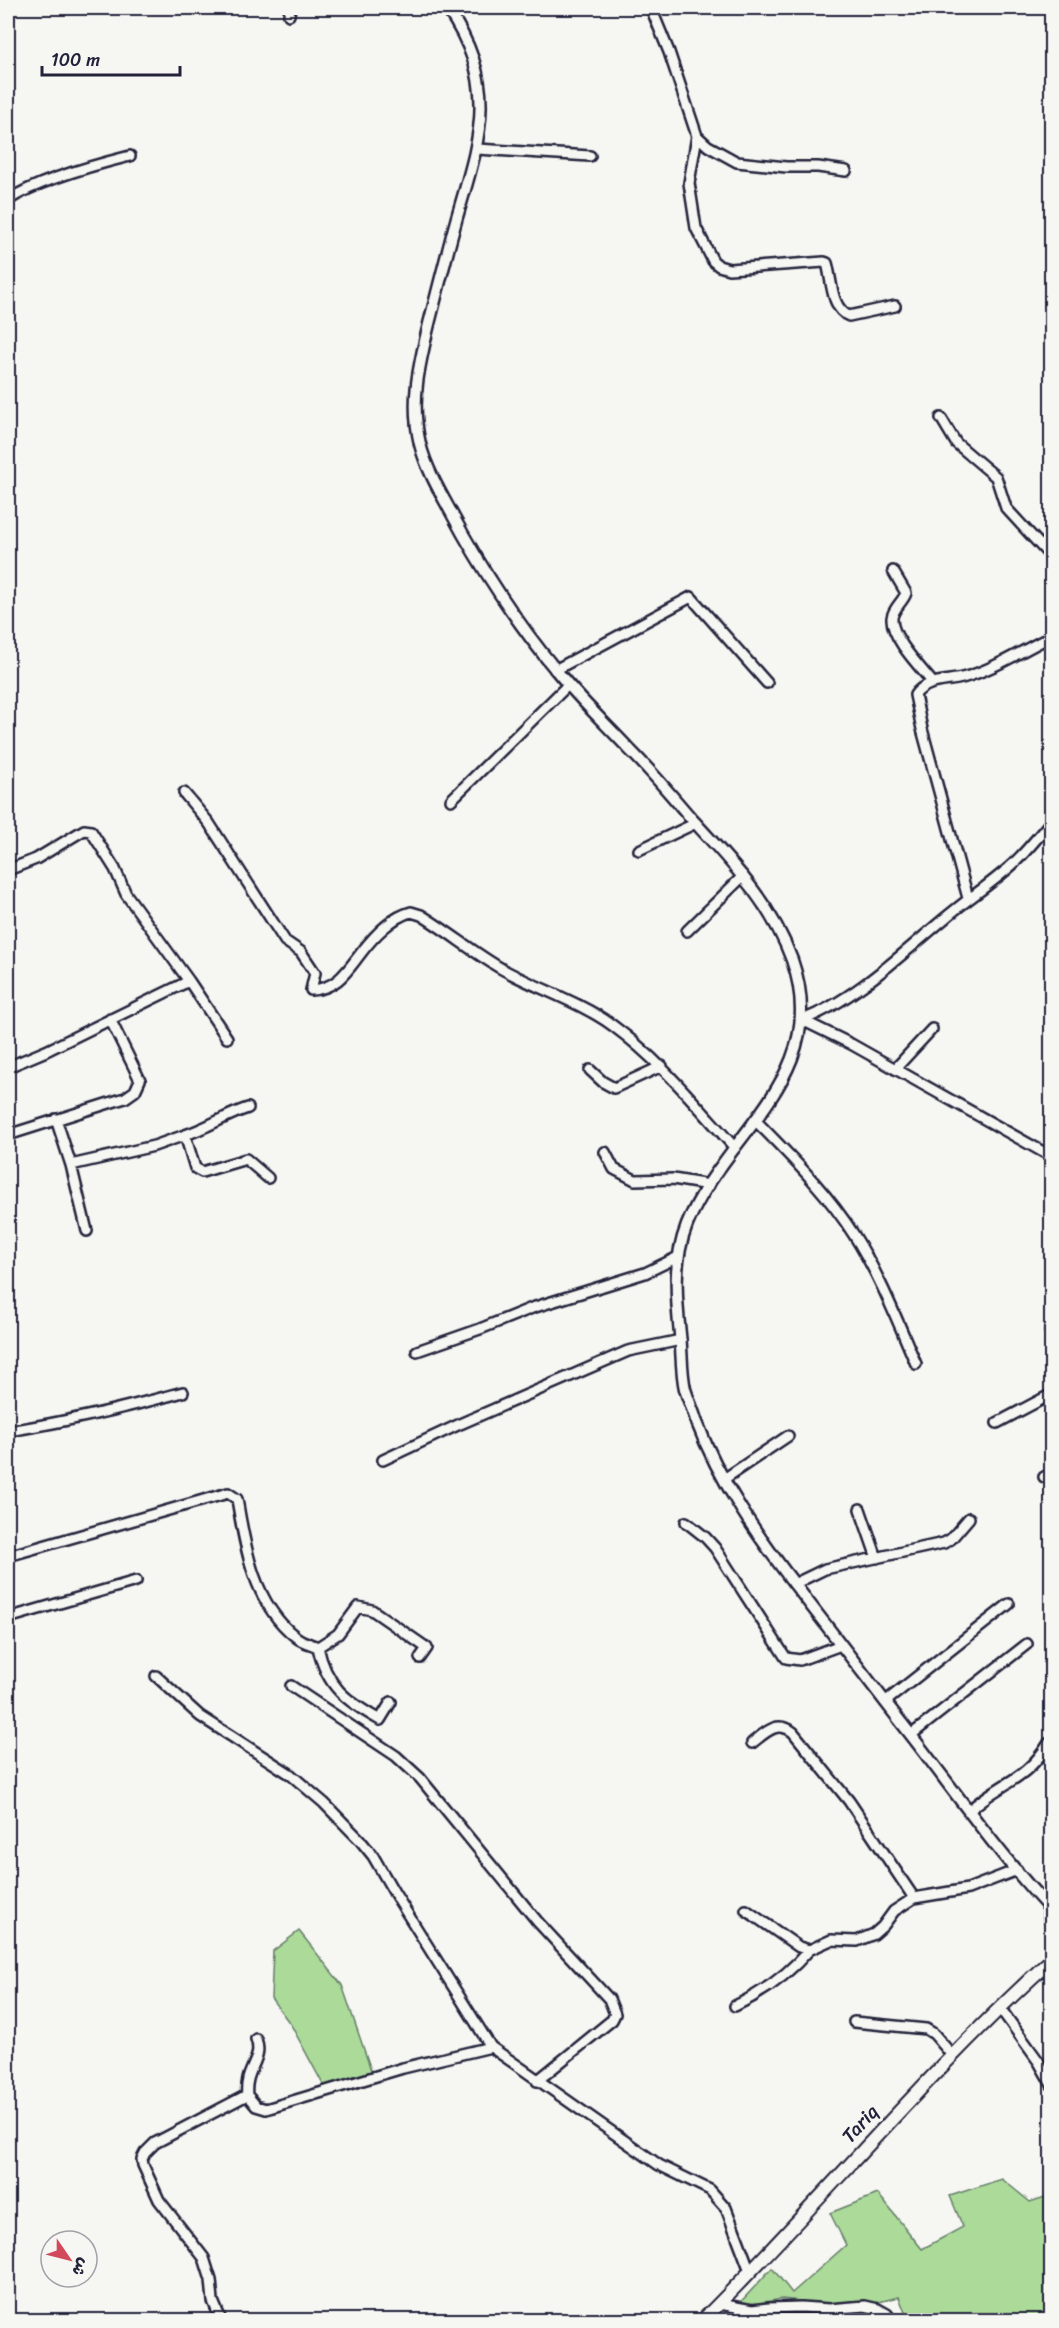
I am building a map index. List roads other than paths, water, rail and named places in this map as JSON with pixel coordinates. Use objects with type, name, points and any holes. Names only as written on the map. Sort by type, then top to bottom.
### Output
[{"type":"main road","name":"Tariq","points":[[703,2320],[952,2055],[1051,1958]]},
{"type":"street","points":[[447,8],[462,29],[479,76],[482,104],[477,149],[418,367],[415,417],[421,450],[463,536],[535,644],[568,685],[636,755],[743,876],[772,915],[798,981],[802,1020],[790,1062],[772,1096],[709,1185],[686,1227],[678,1257],[677,1294],[685,1389],[704,1439],[752,1528],[1017,1870],[1050,1914],[1052,1927]]},
{"type":"street","points":[[651,8],[669,52],[697,136],[689,183],[696,228],[713,261],[729,270],[824,262],[827,263],[837,307],[842,313],[849,316],[895,306]]},
{"type":"street","points":[[697,136],[708,146],[737,162],[846,171]]},
{"type":"street","points":[[477,149],[590,156]]},
{"type":"street","points":[[8,200],[16,194],[65,176],[130,156]]},
{"type":"street","points":[[941,418],[956,443],[996,477],[1006,508],[1052,558]]},
{"type":"street","points":[[893,571],[906,593],[894,610],[893,627],[907,651],[933,683]]},
{"type":"street","points":[[555,670],[691,597],[767,683]]},
{"type":"street","points":[[968,898],[916,706],[915,695],[920,688],[933,683],[964,678],[992,667],[1052,636]]},
{"type":"street","points":[[451,800],[568,685]]},
{"type":"street","points":[[184,793],[210,823],[285,941],[301,952],[315,973],[311,990],[326,988],[342,979],[361,953],[393,921],[411,912],[438,926],[500,968],[578,1005],[603,1020],[663,1066],[735,1148]]},
{"type":"street","points":[[802,1020],[838,1003],[902,954],[968,898],[1011,866],[1052,820]]},
{"type":"street","points":[[639,850],[696,823]]},
{"type":"street","points":[[8,870],[36,859],[84,831],[91,831],[115,869],[126,894],[227,1038]]},
{"type":"street","points":[[687,931],[743,876]]},
{"type":"street","points":[[8,1067],[46,1051],[189,981]]},
{"type":"street","points":[[8,1135],[125,1098],[138,1087],[140,1080],[137,1070],[110,1019]]},
{"type":"street","points":[[802,1020],[1052,1157]]},
{"type":"street","points":[[895,1069],[932,1029]]},
{"type":"street","points":[[590,1070],[614,1089],[663,1066]]},
{"type":"street","points":[[71,1165],[154,1146],[212,1126],[224,1117],[248,1108]]},
{"type":"street","points":[[56,1119],[71,1165],[87,1231]]},
{"type":"street","points":[[755,1120],[805,1171],[853,1233],[891,1302],[916,1364]]},
{"type":"street","points":[[185,1135],[195,1167],[202,1172],[246,1160],[268,1178]]},
{"type":"street","points":[[605,1152],[614,1169],[635,1180],[673,1179],[709,1185]]},
{"type":"street","points":[[417,1351],[532,1308],[645,1273],[678,1257]]},
{"type":"street","points":[[383,1460],[628,1351],[681,1340]]},
{"type":"street","points":[[8,1431],[138,1405],[183,1392]]},
{"type":"street","points":[[997,1423],[1052,1394]]},
{"type":"street","points":[[724,1479],[788,1436]]},
{"type":"street","points":[[8,1556],[228,1493],[237,1499],[249,1560],[260,1590],[279,1620],[297,1639],[318,1647]]},
{"type":"street","points":[[860,1509],[877,1558]]},
{"type":"street","points":[[794,1584],[825,1569],[944,1544],[969,1518]]},
{"type":"street","points":[[686,1522],[715,1548],[746,1600],[786,1658],[800,1660],[841,1644]]},
{"type":"street","points":[[8,1618],[136,1581]]},
{"type":"street","points":[[885,1702],[1009,1605]]},
{"type":"street","points":[[318,1647],[338,1634],[358,1607],[372,1610],[427,1648],[420,1658]]},
{"type":"street","points":[[911,1735],[1027,1644]]},
{"type":"street","points":[[318,1647],[321,1664],[337,1691],[380,1720],[391,1702]]},
{"type":"street","points":[[156,1676],[200,1716],[290,1774],[324,1803],[373,1856],[491,2047],[659,2165],[710,2190],[726,2208],[750,2271]]},
{"type":"street","points":[[291,1686],[396,1756],[420,1778],[537,1921],[609,1999],[615,2014],[612,2020],[537,2081]]},
{"type":"street","points":[[752,1743],[772,1727],[783,1726],[793,1732],[849,1801],[914,1898]]},
{"type":"street","points":[[969,1810],[982,1799],[1011,1783],[1030,1769],[1049,1743]]},
{"type":"street","points":[[735,2006],[760,1995],[810,1950],[831,1940],[857,1941],[874,1934],[894,1911],[914,1898],[968,1889],[1017,1870]]},
{"type":"street","points":[[746,1910],[799,1947],[810,1950]]},
{"type":"street","points":[[1000,2008],[1039,2062],[1052,2085]]},
{"type":"street","points":[[854,2022],[926,2029],[934,2034],[952,2055]]},
{"type":"street","points":[[256,2039],[259,2055],[248,2076],[247,2095],[256,2106],[266,2109],[403,2068],[491,2047]]},
{"type":"street","points":[[221,2320],[213,2301],[211,2280],[204,2258],[159,2200],[142,2159],[149,2147],[165,2137],[247,2095]]},
{"type":"street","points":[[720,2304],[752,2310],[865,2306],[878,2309],[887,2314],[891,2320]]}]
